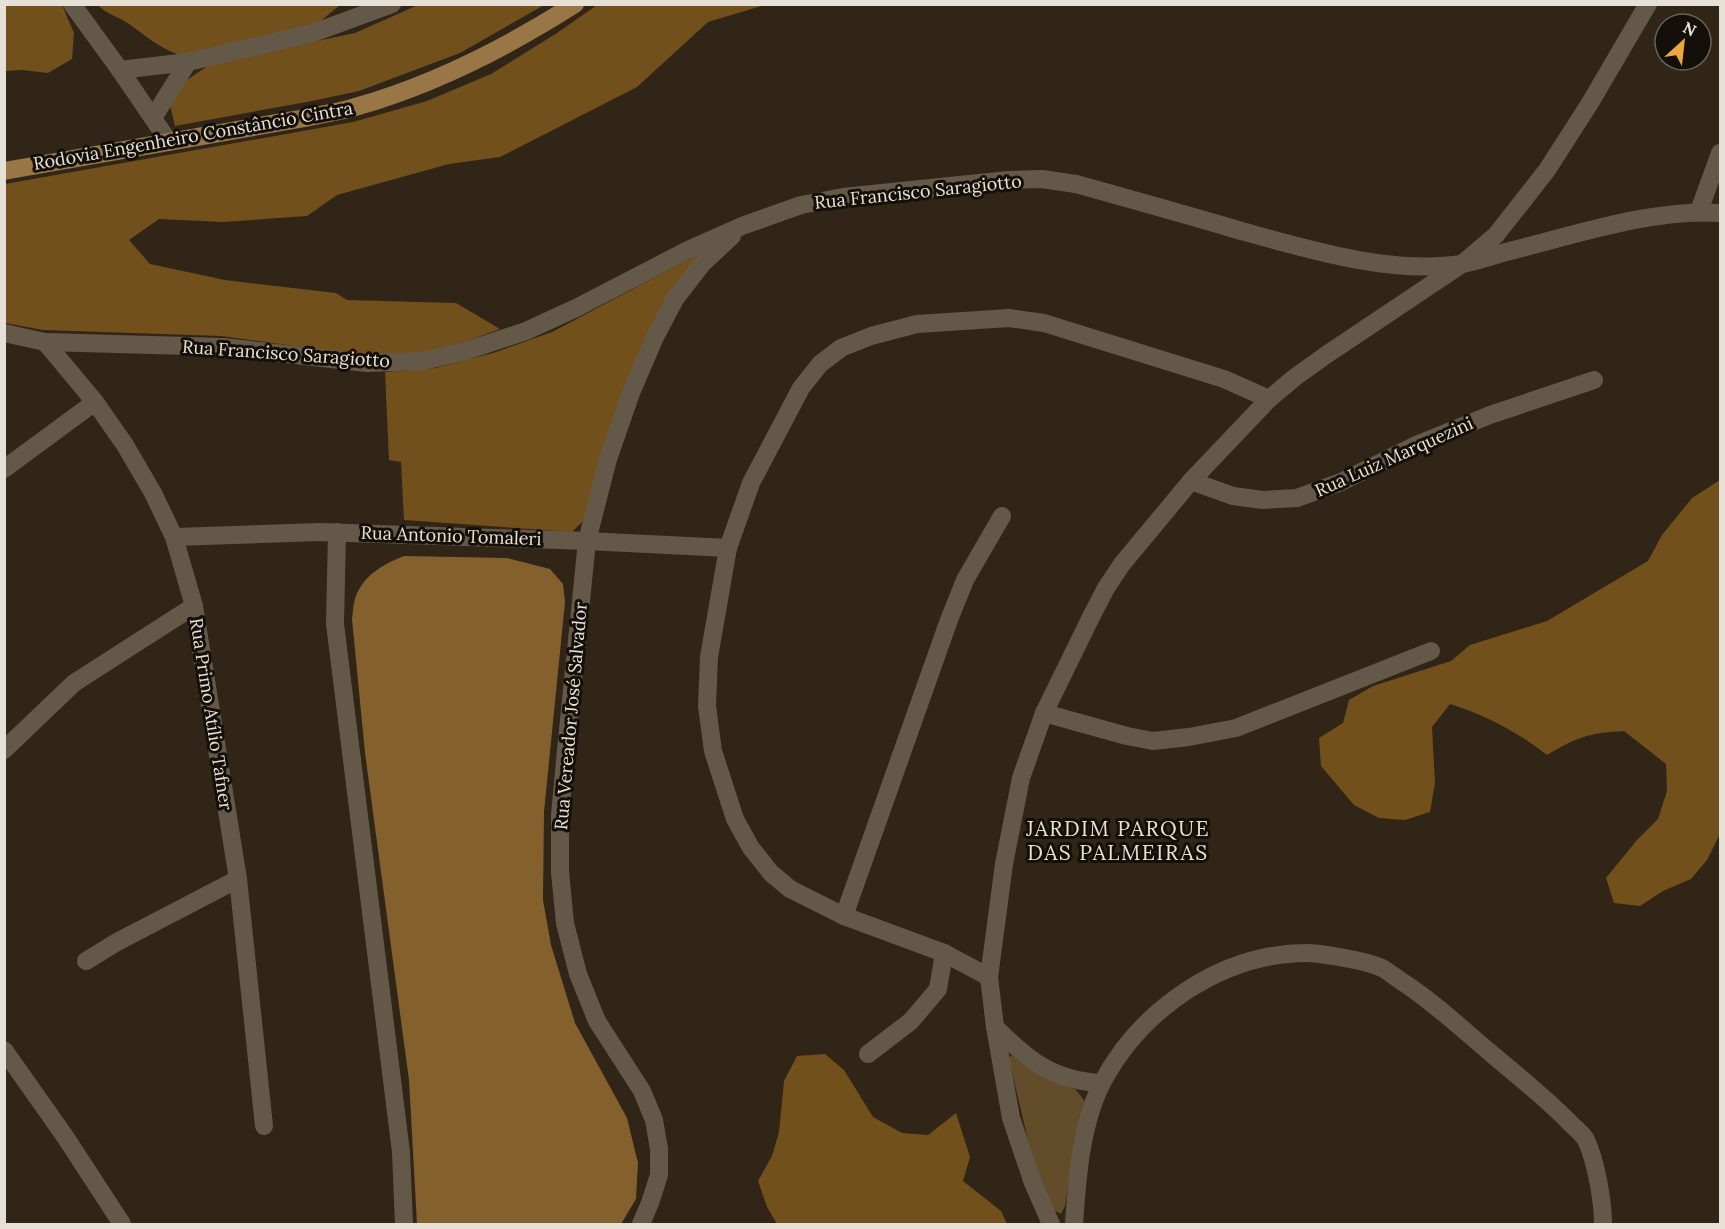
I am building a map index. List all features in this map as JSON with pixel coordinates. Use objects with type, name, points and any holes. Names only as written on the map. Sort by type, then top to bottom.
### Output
[{"type":"main road","name":"Rodovia Engenheiro Constâncio Cintra","points":[[4,171],[354,107],[456,70],[537,28],[575,4]]},
{"type":"street","points":[[72,4],[169,142]]},
{"type":"street","points":[[120,70],[188,62],[313,33],[362,10],[392,4]]},
{"type":"street","points":[[1051,1224],[1033,1183],[1011,1118],[989,977],[1004,864],[1021,778],[1044,712],[1106,588],[1122,564],[1191,481],[1269,399],[1294,378],[1462,264],[1496,235],[1547,170],[1590,103],[1648,4]]},
{"type":"street","points":[[153,118],[188,62]]},
{"type":"street","points":[[1699,211],[1720,153]]},
{"type":"street","name":"Rua Francisco Saragiotto","points":[[4,333],[45,342],[223,347],[367,363],[423,361],[466,351],[526,331],[688,250],[742,226],[801,205],[843,197],[1042,178],[1076,184],[1324,252],[1418,267],[1462,264]]},
{"type":"street","points":[[1462,264],[1608,226],[1699,211],[1720,213]]},
{"type":"street","name":"Rua Vereador José Salvador","points":[[641,1224],[659,1175],[659,1149],[654,1120],[642,1091],[597,1021],[578,974],[565,923],[560,872],[560,815],[587,541],[608,459],[631,393],[655,337],[675,299],[702,264],[742,226]]},
{"type":"street","points":[[989,977],[944,953],[844,916],[790,889],[771,873],[751,848],[735,819],[713,751],[707,706],[709,657],[728,548],[751,483],[801,388],[820,364],[841,348],[871,336],[917,324],[1009,318],[1044,323],[1224,379],[1269,399]]},
{"type":"street","name":"Rua Primo Atílio Tafner","points":[[45,342],[95,402],[142,474],[174,537],[194,606],[238,879],[264,1126]]},
{"type":"street","name":"Rua Luiz Marquezini","points":[[1191,481],[1233,496],[1263,500],[1297,498],[1341,482],[1416,445],[1479,419],[1594,380]]},
{"type":"street","points":[[4,469],[95,402]]},
{"type":"street","points":[[844,916],[964,580],[1002,516]]},
{"type":"street","points":[[337,532],[335,624],[401,1152],[404,1224]]},
{"type":"street","name":"Rua Antonio Tomaleri","points":[[174,537],[337,532],[728,548]]},
{"type":"street","points":[[4,750],[74,683],[194,606]]},
{"type":"street","points":[[1044,712],[1127,736],[1153,741],[1189,737],[1236,728],[1431,651]]},
{"type":"street","points":[[86,961],[117,942],[238,879]]},
{"type":"street","points":[[868,1054],[911,1021],[938,989],[944,953]]},
{"type":"street","points":[[1074,1224],[1083,1143],[1094,1104],[1102,1083],[1124,1049],[1159,1011],[1195,985],[1233,966],[1264,957],[1308,953],[1354,959],[1382,969],[1416,991],[1553,1105],[1585,1139],[1593,1162],[1603,1212],[1603,1224]]},
{"type":"street","points":[[995,1027],[1021,1053],[1060,1076],[1082,1082],[1102,1083]]},
{"type":"street","points":[[4,1050],[66,1138],[122,1224]]},
{"type":"shaded area","points":[[5,4],[62,5],[74,33],[72,59],[48,73],[5,71]]},
{"type":"shaded area","points":[[98,5],[340,5],[304,35],[307,43],[355,33],[418,5],[544,5],[460,53],[359,91],[175,126],[170,105],[187,80],[206,67],[160,46]]},
{"type":"shaded area","points":[[597,5],[765,5],[708,22],[637,87],[500,157],[449,164],[337,195],[307,216],[223,222],[159,219],[129,240],[150,264],[225,280],[336,293],[347,300],[456,303],[500,329],[438,352],[376,357],[221,336],[43,330],[5,323],[5,184],[353,122],[427,101],[491,74]]},
{"type":"shaded area","points":[[699,254],[676,284],[585,519],[572,532],[404,520],[401,462],[389,460],[385,372],[435,368],[493,353],[552,332]]},
{"type":"shaded area","points":[[1720,480],[1720,834],[1707,860],[1691,879],[1663,891],[1640,906],[1614,903],[1606,878],[1637,840],[1658,819],[1667,791],[1666,764],[1624,731],[1584,737],[1547,755],[1501,725],[1450,704],[1432,727],[1435,783],[1430,812],[1405,820],[1379,818],[1354,805],[1321,766],[1319,738],[1343,723],[1349,700],[1373,686],[1451,661],[1470,645],[1547,621],[1648,561],[1662,535],[1692,498]]},
{"type":"shaded area","points":[[404,556],[507,558],[550,569],[563,584],[565,602],[544,812],[543,900],[551,945],[575,1023],[627,1118],[638,1163],[636,1199],[621,1224],[417,1224],[409,1080],[365,753],[352,619],[358,591],[368,577],[381,567]]},
{"type":"shaded area","points":[[825,1054],[844,1070],[873,1117],[902,1133],[928,1135],[956,1113],[970,1157],[963,1181],[1001,1211],[1007,1224],[777,1224],[767,1207],[758,1181],[772,1156],[779,1132],[784,1081],[797,1056]]},
{"type":"shaded area","points":[[1011,1055],[1038,1073],[1076,1090],[1084,1100],[1084,1116],[1065,1206],[1061,1214],[1052,1209],[1040,1182],[1009,1059]]},
{"type":"district","name":"JARDIM PARQUE DAS PALMEIRAS","points":[[1118,841]]}]
